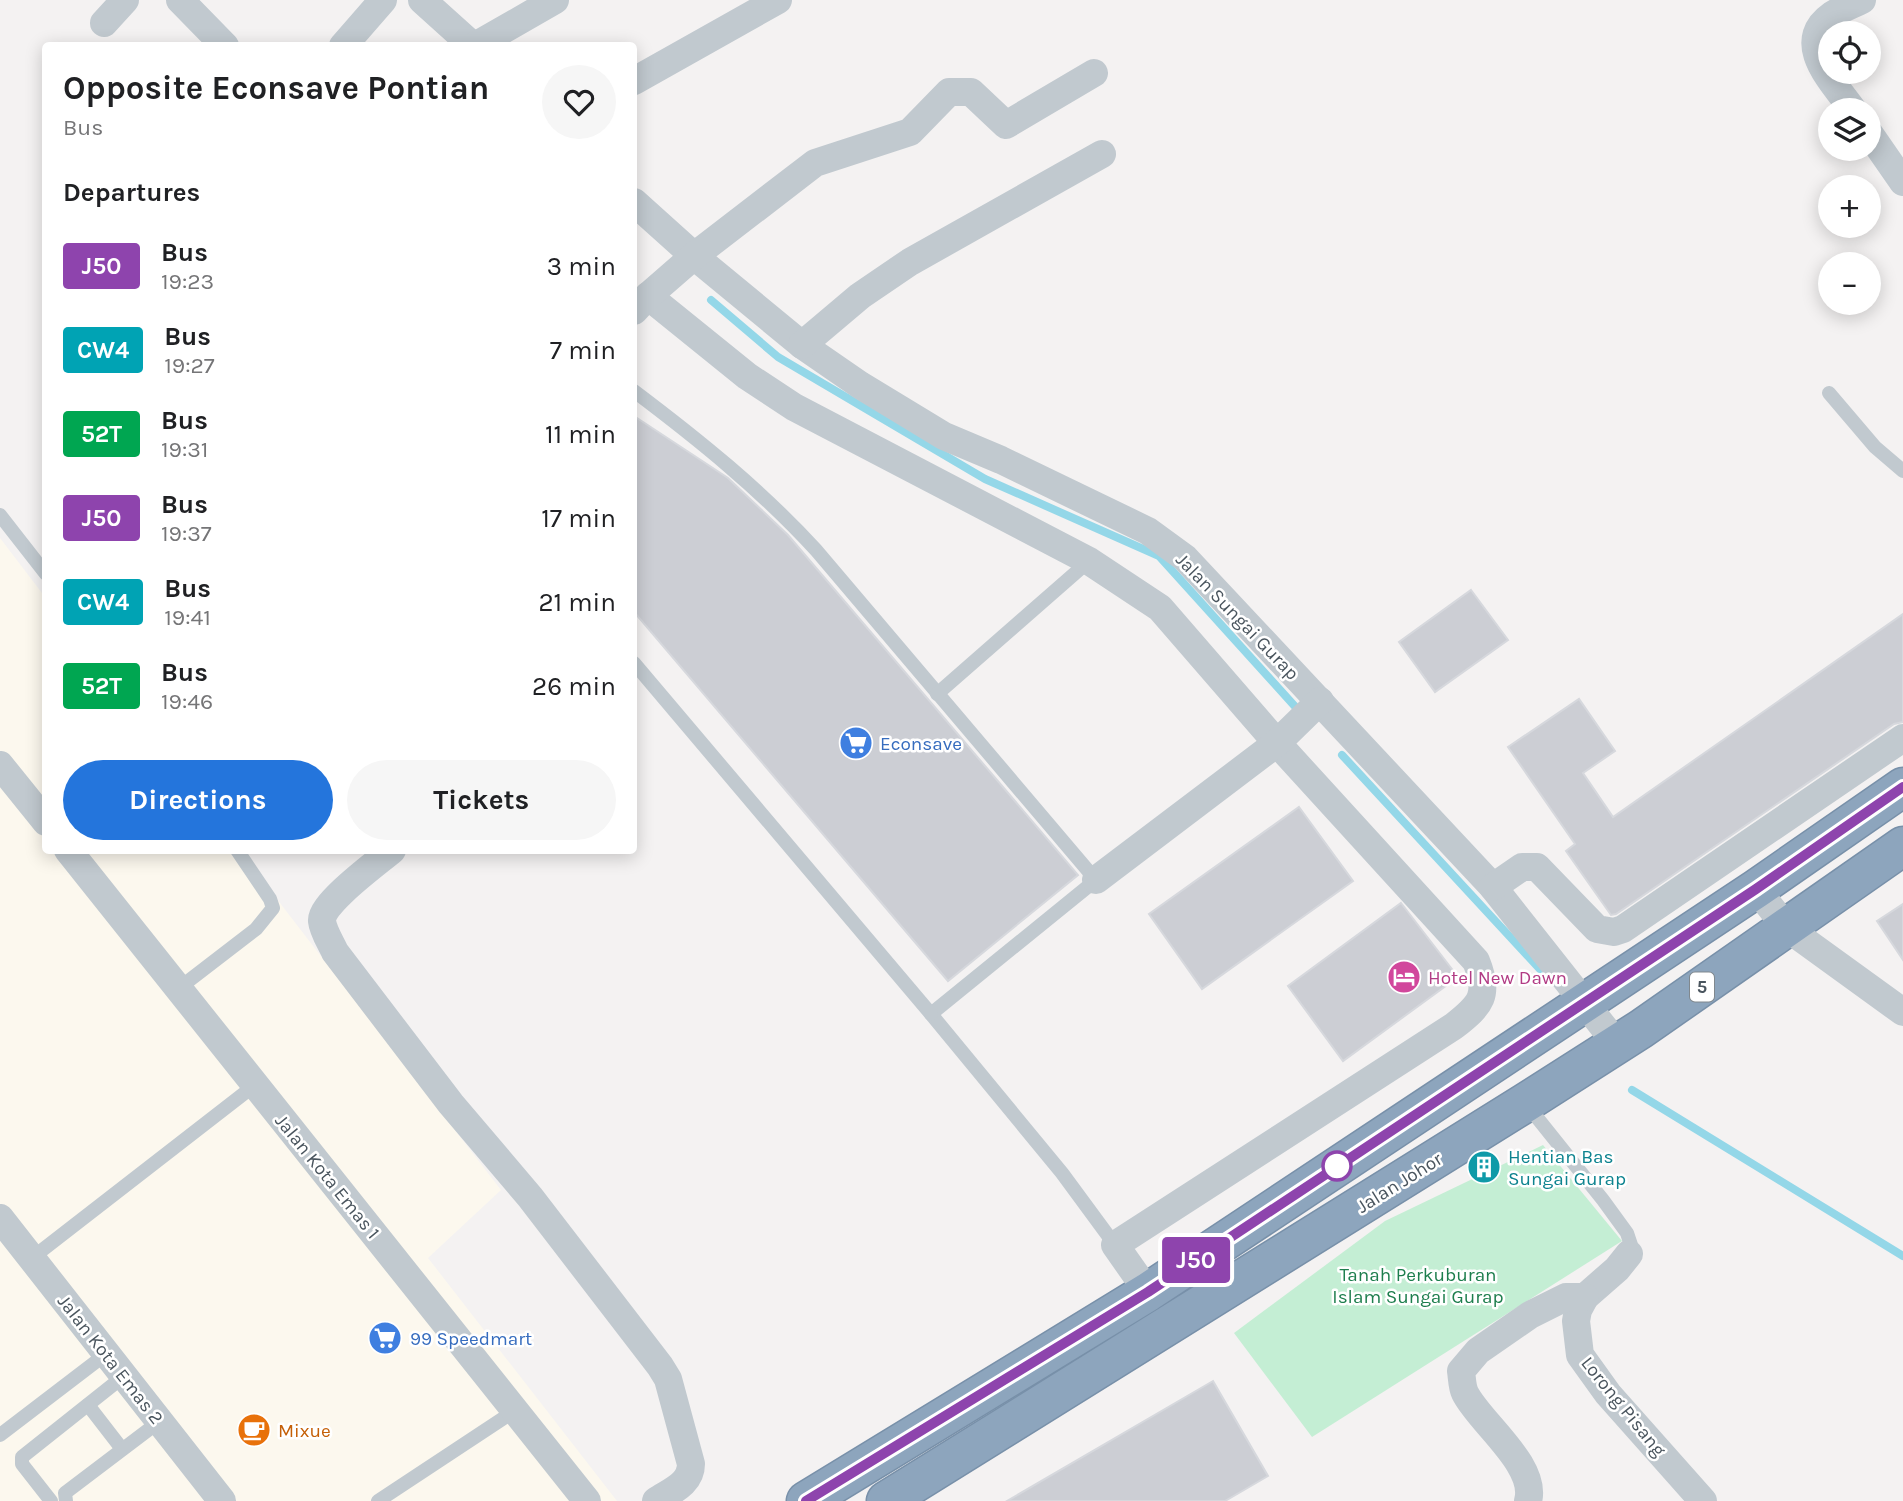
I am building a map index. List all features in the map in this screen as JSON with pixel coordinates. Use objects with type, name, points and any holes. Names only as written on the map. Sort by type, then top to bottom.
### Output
[{"type":"highway","points":[[806,1501],[1148,1292],[1756,889],[1903,787]]},
{"type":"highway","name":"Jalan Johor","points":[[886,1501],[1617,1044],[1903,846]]},
{"type":"street","points":[[104,23],[125,0]]},
{"type":"street","points":[[180,0],[221,42]]},
{"type":"street","points":[[346,42],[383,0]]},
{"type":"street","points":[[422,0],[469,42]]},
{"type":"street","points":[[481,42],[555,0]]},
{"type":"street","points":[[637,79],[778,0]]},
{"type":"street","points":[[1845,98],[1821,64],[1814,37],[1818,28],[1831,16],[1862,0]]},
{"type":"street","points":[[1094,73],[1006,125],[971,92],[949,92],[910,132],[815,163],[694,256],[641,303],[794,407],[1089,561],[1160,608],[1277,743],[1476,961],[1484,980],[1483,994],[1472,1012],[1115,1245],[1148,1292]]},
{"type":"street","points":[[1881,150],[1903,182]]},
{"type":"street","points":[[802,345],[860,296],[911,262],[1102,154]]},
{"type":"street","name":"Jalan Sungai Gurap","points":[[637,205],[694,256],[802,345],[860,385],[944,436],[1001,460],[1148,531],[1185,558],[1493,887],[1617,1044]]},
{"type":"street","points":[[1096,880],[1277,743],[1320,701]]},
{"type":"street","points":[[1493,887],[1522,867],[1537,867],[1597,929],[1614,932],[1623,929],[1903,738]]},
{"type":"street","points":[[0,766],[42,817]]},
{"type":"street","name":"Jalan Kota Emas 1","points":[[71,854],[587,1501]]},
{"type":"street","points":[[387,854],[346,888],[325,911],[322,922],[325,931],[335,952],[443,1093],[530,1197],[668,1378],[691,1464],[691,1473],[688,1480],[656,1501]]},
{"type":"street","points":[[1756,889],[1787,928],[1903,1012]]},
{"type":"street","name":"Jalan Kota Emas 2","points":[[0,1217],[222,1501]]},
{"type":"street","points":[[1528,1501],[1530,1494],[1520,1462],[1464,1392],[1461,1371],[1478,1350],[1530,1315],[1566,1297],[1585,1297],[1617,1269],[1629,1254]]},
{"type":"street","name":"Lorong Pisang","points":[[1585,1297],[1576,1321],[1580,1355],[1608,1394],[1703,1501]]},
{"type":"lane","points":[[637,393],[736,471],[780,510],[1096,880],[931,1014]]},
{"type":"lane","points":[[1829,393],[1875,447],[1903,471]]},
{"type":"lane","points":[[0,515],[42,569]]},
{"type":"lane","points":[[937,694],[1089,561]]},
{"type":"lane","points":[[637,667],[931,1014],[1062,1173],[1115,1245]]},
{"type":"lane","points":[[178,989],[256,929],[273,908],[270,899],[240,854]]},
{"type":"lane","points":[[32,1258],[255,1085]]},
{"type":"lane","points":[[1525,1103],[1627,1233],[1631,1245],[1629,1254]]},
{"type":"lane","points":[[0,1435],[107,1354]]},
{"type":"lane","points":[[51,1501],[20,1460],[124,1376]]},
{"type":"lane","points":[[88,1405],[122,1449]]},
{"type":"lane","points":[[378,1501],[516,1410]]},
{"type":"lane","points":[[66,1501],[65,1493],[160,1421]]},
{"type":"shaded area","points":[[0,538],[42,593],[42,854],[242,854],[501,1190],[428,1258],[617,1501],[0,1501]]},
{"type":"green space","name":"Tanah Perkuburan Islam Sungai Gurap","points":[[1543,1145],[1622,1241],[1312,1437],[1234,1333],[1385,1221]]},
{"type":"building","name":"Econsave","points":[[637,418],[728,478],[788,535],[1078,875],[948,981],[637,616]]},
{"type":"building","points":[[1471,590],[1508,640],[1435,692],[1399,642]]},
{"type":"building","points":[[1903,614],[1903,722],[1894,724],[1611,915],[1566,851],[1575,844],[1508,747],[1579,699],[1615,751],[1583,773],[1613,817]]},
{"type":"building","points":[[1299,807],[1353,881],[1202,989],[1149,914]]},
{"type":"building","points":[[1401,903],[1458,977],[1343,1061],[1288,986]]},
{"type":"building","points":[[1903,904],[1903,960],[1877,921]]},
{"type":"building","points":[[1213,1381],[1268,1476],[1225,1501],[1007,1501]]},
{"type":"waterway","points":[[711,300],[778,357],[985,479],[1159,556],[1300,712]]},
{"type":"waterway","points":[[1342,755],[1549,979]]},
{"type":"waterway","points":[[1632,1090],[1903,1256]]},
{"type":"bus line","name":"J50","points":[[806,1501],[1148,1292],[1756,889],[1903,787]]},
{"type":"place","name":"Econsave","points":[[856,743]]},
{"type":"place","name":"Hotel New Dawn","points":[[1404,977]]},
{"type":"place","name":"Hentian Bas Sungai Gurap","points":[[1484,1167]]},
{"type":"place","name":"99 Speedmart","points":[[385,1338]]},
{"type":"place","name":"Mixue","points":[[254,1430]]}]
